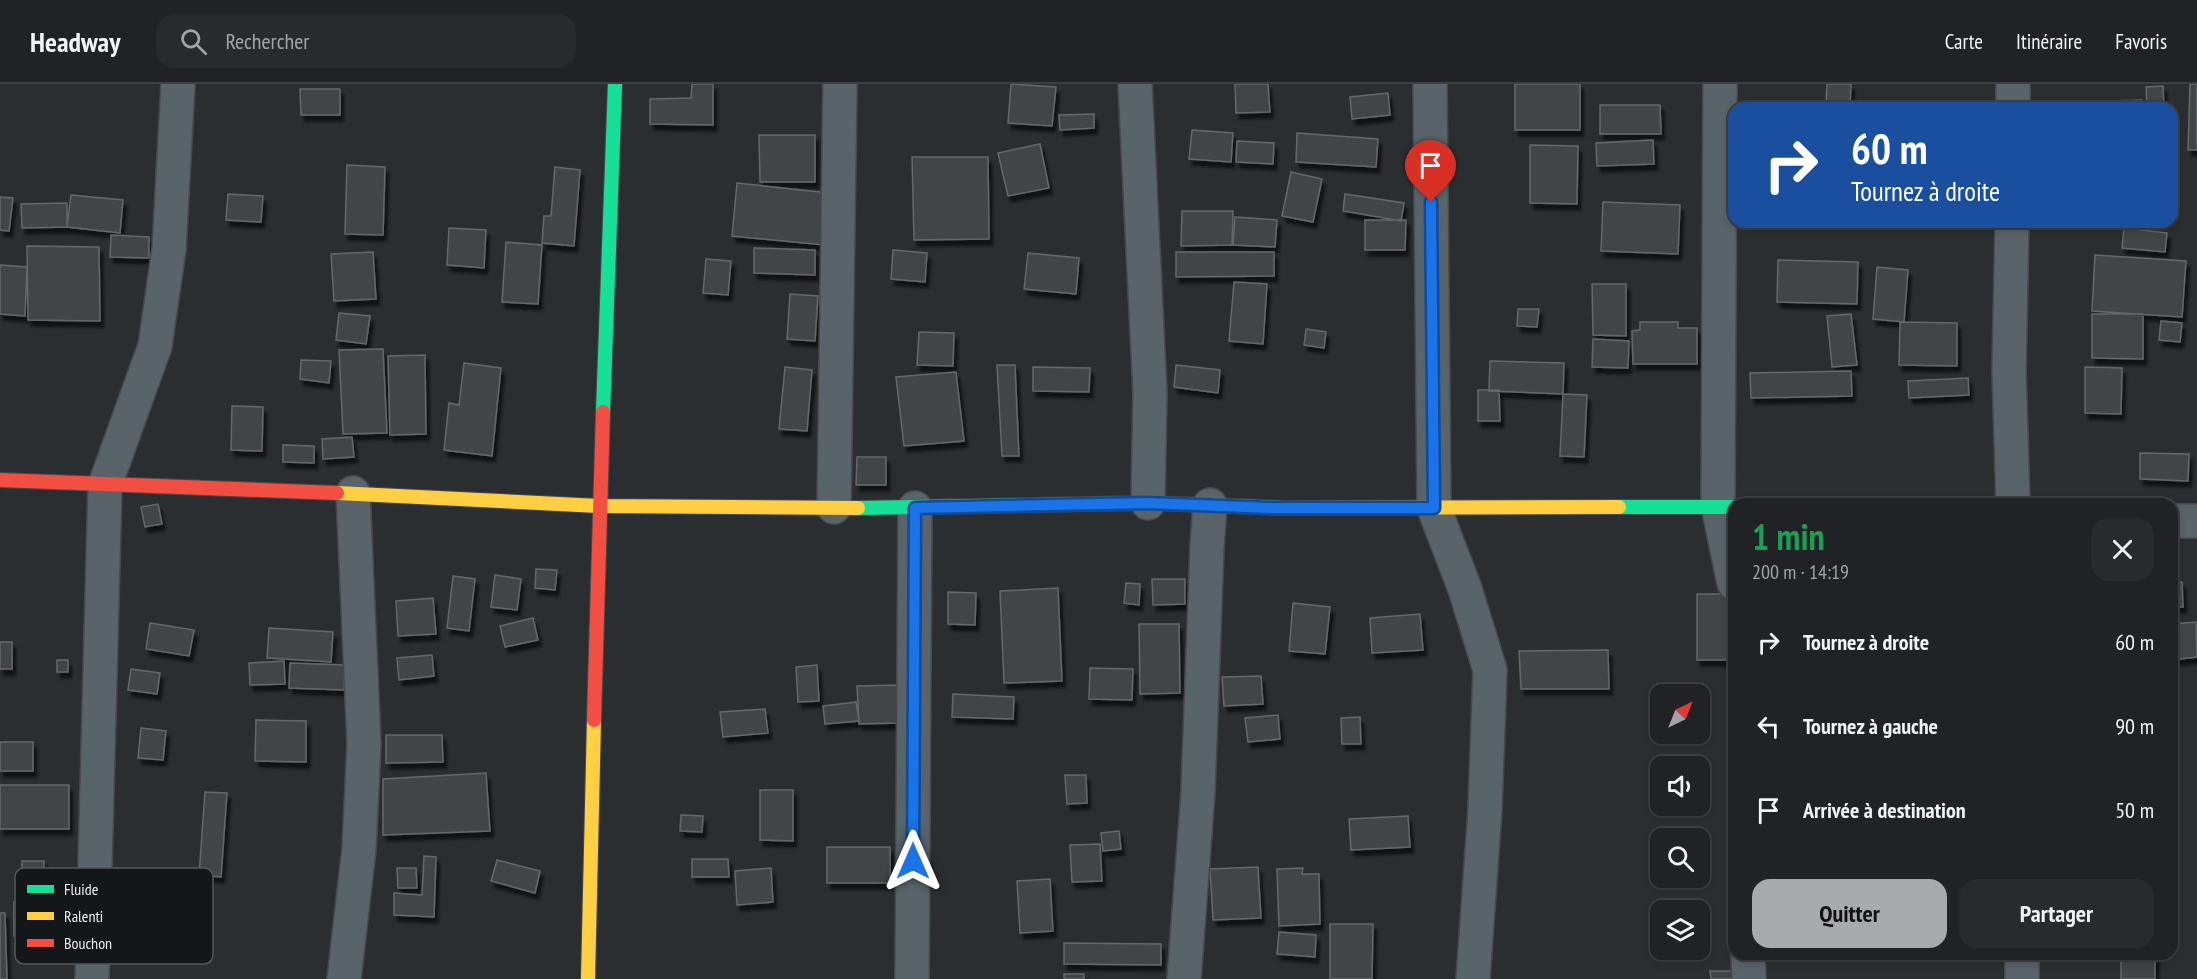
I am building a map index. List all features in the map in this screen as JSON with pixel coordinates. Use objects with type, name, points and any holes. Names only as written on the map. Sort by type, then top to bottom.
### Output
[{"type":"street","points":[[95,868],[105,485],[155,346],[169,249],[178,84]]},
{"type":"street","points":[[588,979],[599,506],[615,84]]},
{"type":"street","points":[[834,507],[840,84]]},
{"type":"street","points":[[1135,84],[1150,393],[1148,503]]},
{"type":"street","points":[[1430,84],[1434,508],[1466,590],[1490,670],[1485,809],[1473,979]]},
{"type":"street","points":[[1720,84],[1728,525]]},
{"type":"street","points":[[2013,84],[2013,102]]},
{"type":"street","points":[[2012,228],[2009,371],[2013,498]]},
{"type":"street","points":[[0,480],[353,493],[599,506],[915,508],[1148,503],[1271,508],[1726,506]]},
{"type":"street","points":[[344,979],[359,849],[364,744],[353,493]]},
{"type":"street","points":[[1184,979],[1198,792],[1210,505]]},
{"type":"street","points":[[912,979],[915,508]]},
{"type":"street","points":[[2178,521],[2197,521]]},
{"type":"street","points":[[1748,960],[1749,979]]},
{"type":"street","points":[[2022,960],[2022,979]]},
{"type":"street","points":[[92,964],[92,979]]},
{"type":"building","points":[[692,84],[713,84],[713,125],[650,124],[650,99],[691,98]]},
{"type":"building","points":[[1011,84],[1056,87],[1052,126],[1008,123]]},
{"type":"building","points":[[1235,84],[1268,84],[1270,112],[1236,113]]},
{"type":"building","points":[[1515,84],[1580,84],[1580,130],[1515,130]]},
{"type":"building","points":[[1827,84],[1851,84],[1850,102],[1826,102]]},
{"type":"building","points":[[2190,84],[2197,84],[2197,150],[2188,150]]},
{"type":"building","points":[[2163,86],[2164,102],[2147,102],[2146,87]]},
{"type":"building","points":[[300,89],[340,89],[340,115],[301,115]]},
{"type":"building","points":[[1388,93],[1390,115],[1352,119],[1350,97]]},
{"type":"building","points":[[2142,100],[2142,102],[2111,102]]},
{"type":"building","points":[[1600,105],[1660,105],[1661,134],[1600,134]]},
{"type":"building","points":[[1094,114],[1094,128],[1060,130],[1059,115]]},
{"type":"building","points":[[1192,130],[1233,133],[1231,162],[1189,159]]},
{"type":"building","points":[[1297,133],[1378,139],[1376,167],[1296,162]]},
{"type":"building","points":[[759,135],[815,135],[815,182],[760,182]]},
{"type":"building","points":[[1653,140],[1654,164],[1597,166],[1596,143]]},
{"type":"building","points":[[1237,141],[1274,143],[1273,164],[1236,162]]},
{"type":"building","points":[[1040,144],[1049,188],[1008,196],[998,153]]},
{"type":"building","points":[[1530,145],[1578,146],[1577,204],[1530,203]]},
{"type":"building","points":[[912,157],[988,157],[989,239],[914,240]]},
{"type":"building","points":[[347,165],[385,167],[383,235],[345,234]]},
{"type":"building","points":[[555,167],[580,170],[574,246],[542,243],[544,216],[551,216]]},
{"type":"building","points":[[1291,172],[1322,179],[1313,222],[1282,216]]},
{"type":"building","points":[[737,183],[829,193],[825,245],[732,236]]},
{"type":"building","points":[[228,194],[263,196],[261,222],[226,220]]},
{"type":"building","points":[[1345,194],[1404,203],[1401,221],[1343,211]]},
{"type":"building","points":[[71,195],[123,200],[120,233],[67,227]]},
{"type":"building","points":[[0,197],[13,198],[9,231],[0,230]]},
{"type":"building","points":[[1603,202],[1680,205],[1678,254],[1601,251]]},
{"type":"building","points":[[67,203],[67,227],[22,228],[21,204]]},
{"type":"building","points":[[1182,211],[1233,211],[1232,245],[1181,246]]},
{"type":"building","points":[[1235,217],[1277,220],[1275,247],[1233,245]]},
{"type":"building","points":[[1365,220],[1406,220],[1405,250],[1365,250]]},
{"type":"building","points":[[449,228],[486,230],[484,268],[447,265]]},
{"type":"building","points":[[2124,228],[2167,233],[2165,252],[2122,248]]},
{"type":"building","points":[[111,235],[149,237],[149,258],[110,257]]},
{"type":"building","points":[[506,242],[542,245],[538,304],[502,302]]},
{"type":"building","points":[[27,246],[99,247],[100,321],[28,320]]},
{"type":"building","points":[[754,248],[815,250],[815,275],[754,273]]},
{"type":"building","points":[[893,250],[927,253],[925,282],[891,279]]},
{"type":"building","points":[[373,252],[376,299],[334,301],[331,254]]},
{"type":"building","points":[[1176,252],[1274,252],[1274,276],[1176,277]]},
{"type":"building","points":[[1028,253],[1079,258],[1076,294],[1024,289]]},
{"type":"building","points":[[2095,255],[2186,261],[2182,317],[2092,311]]},
{"type":"building","points":[[706,259],[731,261],[728,295],[703,293]]},
{"type":"building","points":[[1778,260],[1858,262],[1857,304],[1777,302]]},
{"type":"building","points":[[0,265],[27,267],[25,316],[0,314]]},
{"type":"building","points":[[1877,267],[1908,270],[1904,322],[1873,319]]},
{"type":"building","points":[[1234,282],[1267,284],[1263,344],[1229,341]]},
{"type":"building","points":[[1592,284],[1626,284],[1626,336],[1593,335]]},
{"type":"building","points":[[790,294],[818,296],[815,341],[787,339]]},
{"type":"building","points":[[1518,309],[1539,309],[1537,327],[1517,326]]},
{"type":"building","points":[[339,313],[370,316],[366,344],[336,340]]},
{"type":"building","points":[[1851,314],[1857,365],[1832,367],[1827,316]]},
{"type":"building","points":[[2092,314],[2143,314],[2143,359],[2092,358]]},
{"type":"building","points":[[2161,321],[2182,323],[2180,342],[2159,340]]},
{"type":"building","points":[[1640,322],[1678,322],[1678,328],[1697,328],[1697,364],[1633,364],[1632,331],[1640,330]]},
{"type":"building","points":[[1900,322],[1957,323],[1957,366],[1899,365]]},
{"type":"building","points":[[1306,329],[1326,332],[1324,348],[1304,345]]},
{"type":"building","points":[[919,332],[954,333],[953,366],[917,365]]},
{"type":"building","points":[[1593,339],[1629,341],[1628,368],[1592,367]]},
{"type":"building","points":[[383,349],[387,433],[343,434],[339,350]]},
{"type":"building","points":[[425,355],[426,434],[390,435],[388,356]]},
{"type":"building","points":[[301,360],[331,361],[329,383],[300,379]]},
{"type":"building","points":[[1490,361],[1564,363],[1563,394],[1489,391]]},
{"type":"building","points":[[464,363],[501,368],[492,456],[444,450],[449,403],[459,405]]},
{"type":"building","points":[[997,365],[1015,365],[1019,456],[1002,456]]},
{"type":"building","points":[[1176,365],[1220,370],[1218,393],[1174,387]]},
{"type":"building","points":[[785,367],[812,370],[807,431],[779,429]]},
{"type":"building","points":[[1033,367],[1090,368],[1089,392],[1033,391]]},
{"type":"building","points":[[2085,367],[2122,368],[2121,414],[2085,413]]},
{"type":"building","points":[[1851,371],[1852,396],[1751,398],[1750,373]]},
{"type":"building","points":[[956,372],[964,441],[904,446],[896,377]]},
{"type":"building","points":[[1968,378],[1969,395],[1909,398],[1908,381]]},
{"type":"building","points":[[1478,390],[1499,390],[1500,421],[1478,421]]},
{"type":"building","points":[[1563,394],[1587,395],[1584,457],[1560,456]]},
{"type":"building","points":[[232,406],[263,407],[262,451],[231,450]]},
{"type":"building","points":[[352,437],[354,457],[323,459],[322,439]]},
{"type":"building","points":[[283,445],[314,446],[314,463],[283,462]]},
{"type":"building","points":[[2140,453],[2189,454],[2188,481],[2140,479]]},
{"type":"building","points":[[857,457],[886,457],[886,485],[856,485]]},
{"type":"building","points":[[158,504],[162,524],[145,527],[141,507]]},
{"type":"building","points":[[536,569],[557,570],[555,590],[535,588]]},
{"type":"building","points":[[495,575],[521,579],[517,610],[491,607]]},
{"type":"building","points":[[453,576],[475,579],[469,631],[447,628]]},
{"type":"building","points":[[1152,579],[1185,579],[1185,604],[1153,605]]},
{"type":"building","points":[[2178,582],[2182,582],[2183,607],[2178,607]]},
{"type":"building","points":[[1126,583],[1140,584],[1139,605],[1124,603]]},
{"type":"building","points":[[1058,588],[1062,681],[1004,683],[1000,591]]},
{"type":"building","points":[[948,592],[976,593],[975,625],[948,624]]},
{"type":"building","points":[[1697,594],[1728,594],[1728,660],[1697,660]]},
{"type":"building","points":[[433,598],[436,634],[398,636],[396,601]]},
{"type":"building","points":[[1293,603],[1330,607],[1325,654],[1289,651]]},
{"type":"building","points":[[1420,614],[1423,650],[1372,653],[1370,618]]},
{"type":"building","points":[[533,618],[538,640],[505,647],[500,626]]},
{"type":"building","points":[[2196,622],[2197,657],[2178,659],[2178,624]]},
{"type":"building","points":[[150,623],[194,630],[189,656],[146,649]]},
{"type":"building","points":[[1139,624],[1179,624],[1180,693],[1140,694]]},
{"type":"building","points":[[269,628],[333,632],[331,662],[267,658]]},
{"type":"building","points":[[0,642],[12,642],[12,669],[0,669]]},
{"type":"building","points":[[1608,650],[1609,689],[1521,689],[1519,651]]},
{"type":"building","points":[[432,655],[434,676],[399,680],[397,658]]},
{"type":"building","points":[[57,660],[68,660],[68,672],[57,672]]},
{"type":"building","points":[[284,661],[285,684],[250,685],[249,663]]},
{"type":"building","points":[[290,663],[344,665],[344,690],[289,688]]},
{"type":"building","points":[[817,665],[819,701],[798,702],[796,667]]},
{"type":"building","points":[[1090,668],[1133,669],[1132,700],[1089,699]]},
{"type":"building","points":[[131,669],[160,673],[157,694],[128,690]]},
{"type":"building","points":[[1261,676],[1263,704],[1224,706],[1222,677]]},
{"type":"building","points":[[899,685],[900,723],[859,724],[857,686]]},
{"type":"building","points":[[953,694],[1014,697],[1013,719],[952,717]]},
{"type":"building","points":[[856,702],[859,721],[825,724],[823,706]]},
{"type":"building","points":[[765,709],[768,733],[723,737],[720,712]]},
{"type":"building","points":[[1278,715],[1280,739],[1248,742],[1245,718]]},
{"type":"building","points":[[1360,717],[1361,744],[1342,744],[1341,718]]},
{"type":"building","points":[[256,720],[306,721],[306,762],[255,761]]},
{"type":"building","points":[[141,728],[166,731],[163,760],[138,758]]},
{"type":"building","points":[[386,735],[442,735],[443,762],[386,763]]},
{"type":"building","points":[[0,742],[33,742],[33,771],[0,771]]},
{"type":"building","points":[[486,773],[490,831],[383,835],[383,779]]},
{"type":"building","points":[[1065,775],[1086,775],[1087,803],[1067,804]]},
{"type":"building","points":[[0,785],[69,785],[69,829],[0,829]]},
{"type":"building","points":[[760,790],[793,790],[793,841],[760,840]]},
{"type":"building","points":[[205,792],[227,793],[221,877],[213,876],[213,868],[200,868]]},
{"type":"building","points":[[681,815],[703,816],[702,832],[680,831]]},
{"type":"building","points":[[1408,816],[1410,847],[1351,850],[1349,819]]},
{"type":"building","points":[[1119,831],[1121,849],[1103,851],[1101,833]]},
{"type":"building","points":[[1100,844],[1102,881],[1072,882],[1070,845]]},
{"type":"building","points":[[827,847],[890,847],[890,883],[827,883]]},
{"type":"building","points":[[424,856],[436,857],[434,917],[394,915],[394,893],[422,895]]},
{"type":"building","points":[[692,859],[728,859],[729,877],[692,877]]},
{"type":"building","points":[[497,860],[540,871],[535,893],[491,881]]},
{"type":"building","points":[[22,861],[44,861],[44,868],[22,868]]},
{"type":"building","points":[[1258,867],[1261,918],[1213,920],[1210,869]]},
{"type":"building","points":[[397,868],[416,868],[417,888],[398,888]]},
{"type":"building","points":[[771,868],[773,902],[737,905],[735,871]]},
{"type":"building","points":[[1303,868],[1302,874],[1319,874],[1320,924],[1279,926],[1277,869]]},
{"type":"building","points":[[1050,879],[1053,931],[1020,933],[1017,881]]},
{"type":"building","points":[[14,902],[15,936],[14,936]]},
{"type":"building","points":[[0,913],[5,913],[7,979],[0,979]]},
{"type":"building","points":[[1330,924],[1373,924],[1372,979],[1330,979]]},
{"type":"building","points":[[1279,932],[1316,935],[1315,957],[1277,954]]},
{"type":"building","points":[[1064,943],[1161,944],[1161,965],[1064,964]]},
{"type":"building","points":[[2121,960],[2155,960],[2155,979],[2121,979]]},
{"type":"building","points":[[1710,971],[1747,971],[1747,979],[1711,979]]},
{"type":"building","points":[[1064,974],[1084,974],[1084,979],[1064,979]]},
{"type":"traffic: fast","points":[[603,412],[615,84]]},
{"type":"traffic: fast","points":[[858,508],[1148,503],[1285,508]]},
{"type":"traffic: fast","points":[[1619,507],[1728,507]]},
{"type":"traffic: slow","points":[[337,493],[599,506],[858,508]]},
{"type":"traffic: slow","points":[[1285,508],[1619,507]]},
{"type":"traffic: slow","points":[[588,979],[594,720]]},
{"type":"traffic: jam","points":[[594,720],[603,412]]},
{"type":"traffic: jam","points":[[0,480],[337,493]]},
{"type":"route","points":[[913,861],[915,508],[1148,503],[1271,508],[1434,508],[1431,202]]}]
